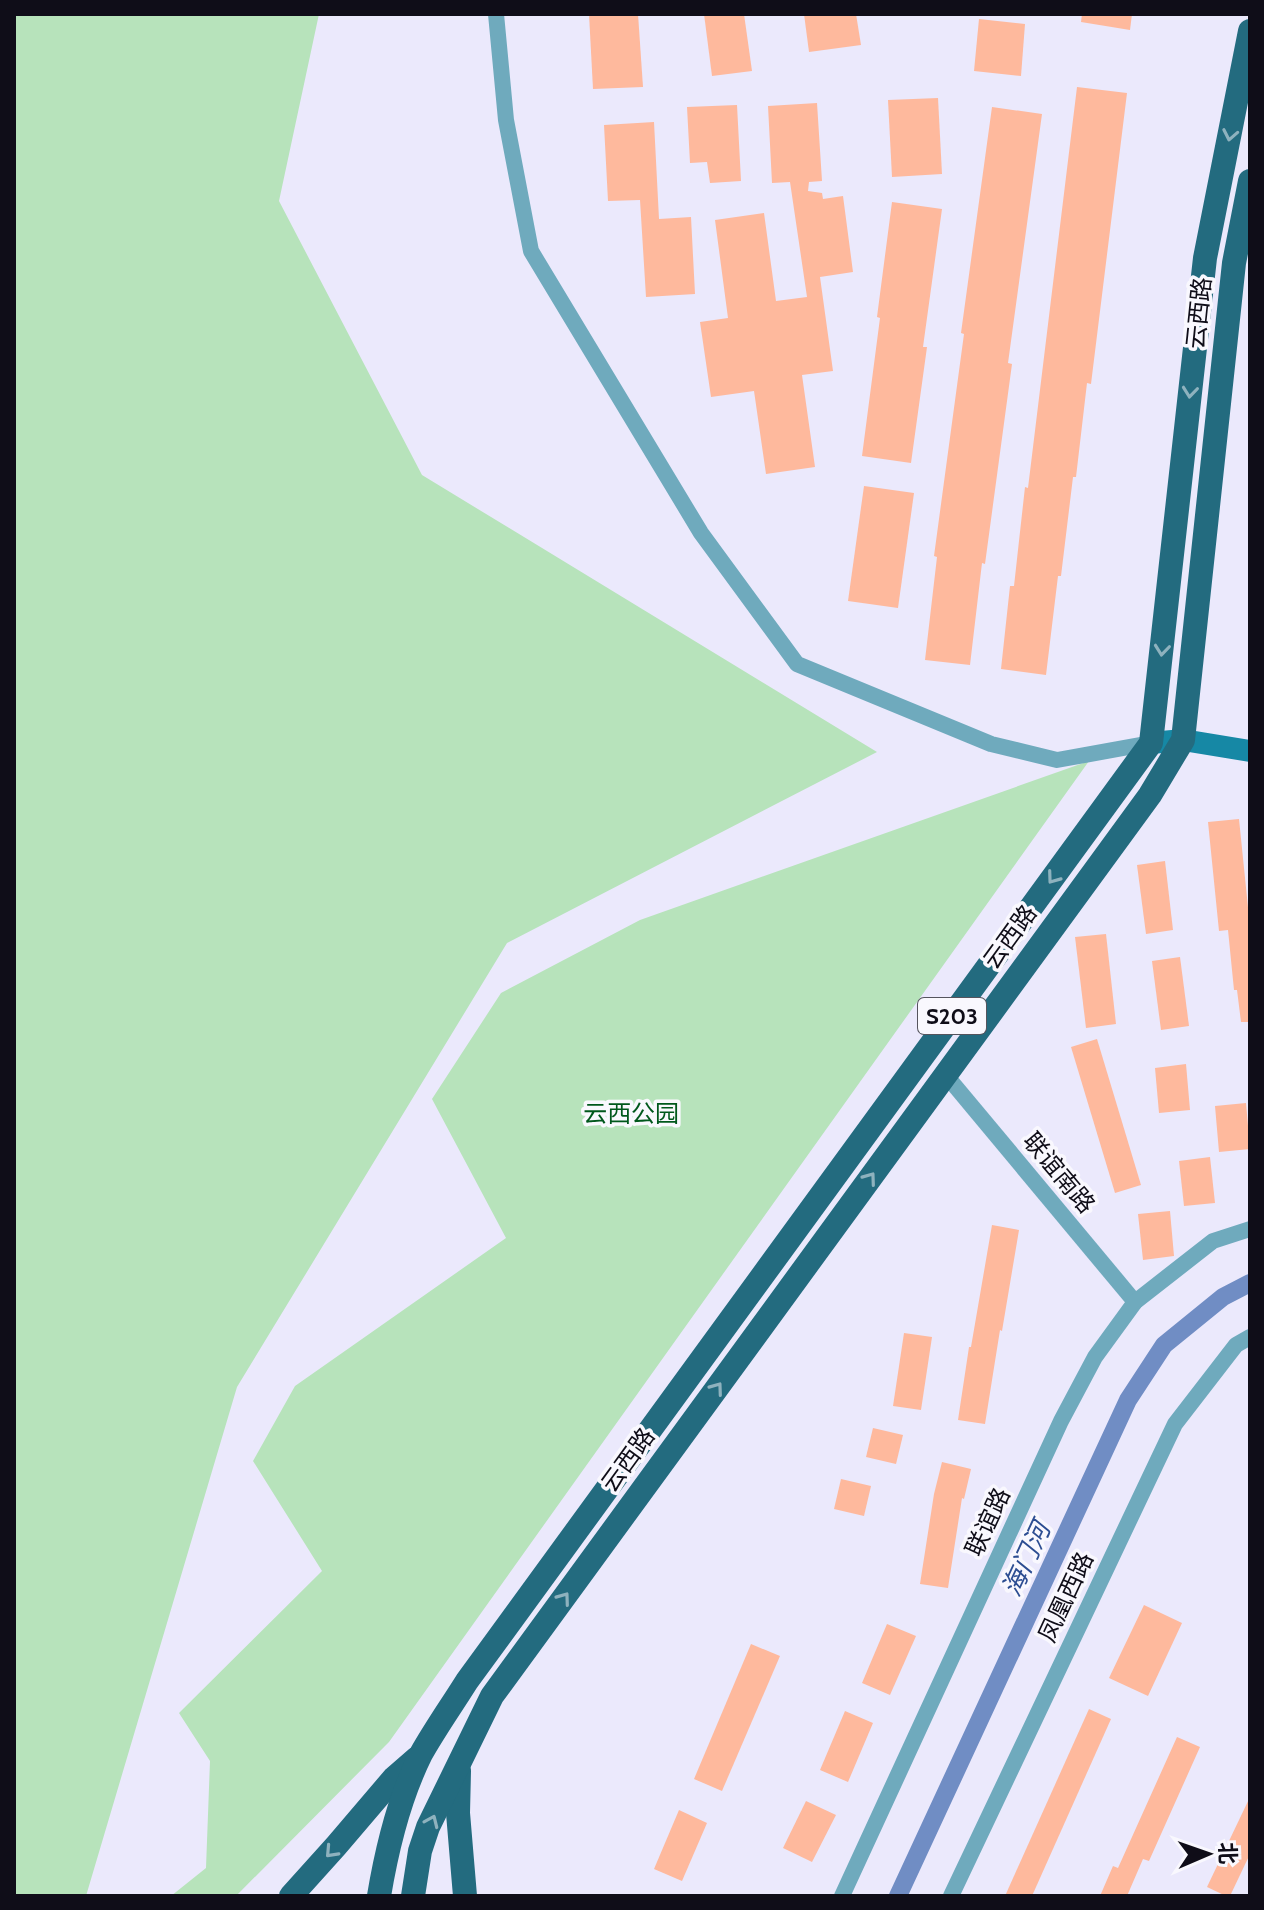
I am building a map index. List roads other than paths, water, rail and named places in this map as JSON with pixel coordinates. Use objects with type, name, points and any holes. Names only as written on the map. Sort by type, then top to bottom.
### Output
[{"type":"main road","name":"云西路","points":[[379,1896],[387,1850],[402,1802],[422,1754],[467,1681],[1151,743],[1205,258],[1250,31]]},
{"type":"main road","name":"云西路","points":[[413,1896],[420,1851],[428,1827],[492,1696],[1150,795],[1183,740],[1234,263],[1250,181]]},
{"type":"main road","points":[[1151,743],[1183,740],[1250,751]]},
{"type":"main road","name":"云西路","points":[[291,1896],[394,1778],[422,1754]]},
{"type":"main road","points":[[459,1763],[458,1813],[465,1896]]},
{"type":"street","points":[[496,14],[506,120],[531,251],[701,533],[797,664],[991,744],[1057,760],[1151,743]]},
{"type":"street","name":"联谊南路","points":[[945,1074],[1135,1302]]},
{"type":"street","name":"联谊路","points":[[842,1896],[1061,1421],[1095,1357],[1135,1302],[1213,1241],[1250,1229]]},
{"type":"street","name":"凤凰西路","points":[[951,1896],[1175,1424],[1236,1345],[1250,1337]]},
{"type":"waterway","name":"海门河","points":[[898,1896],[1128,1400],[1164,1345],[1223,1297],[1250,1283]]},
{"type":"park label","name":"云西公园","points":[[631,1114]]}]
